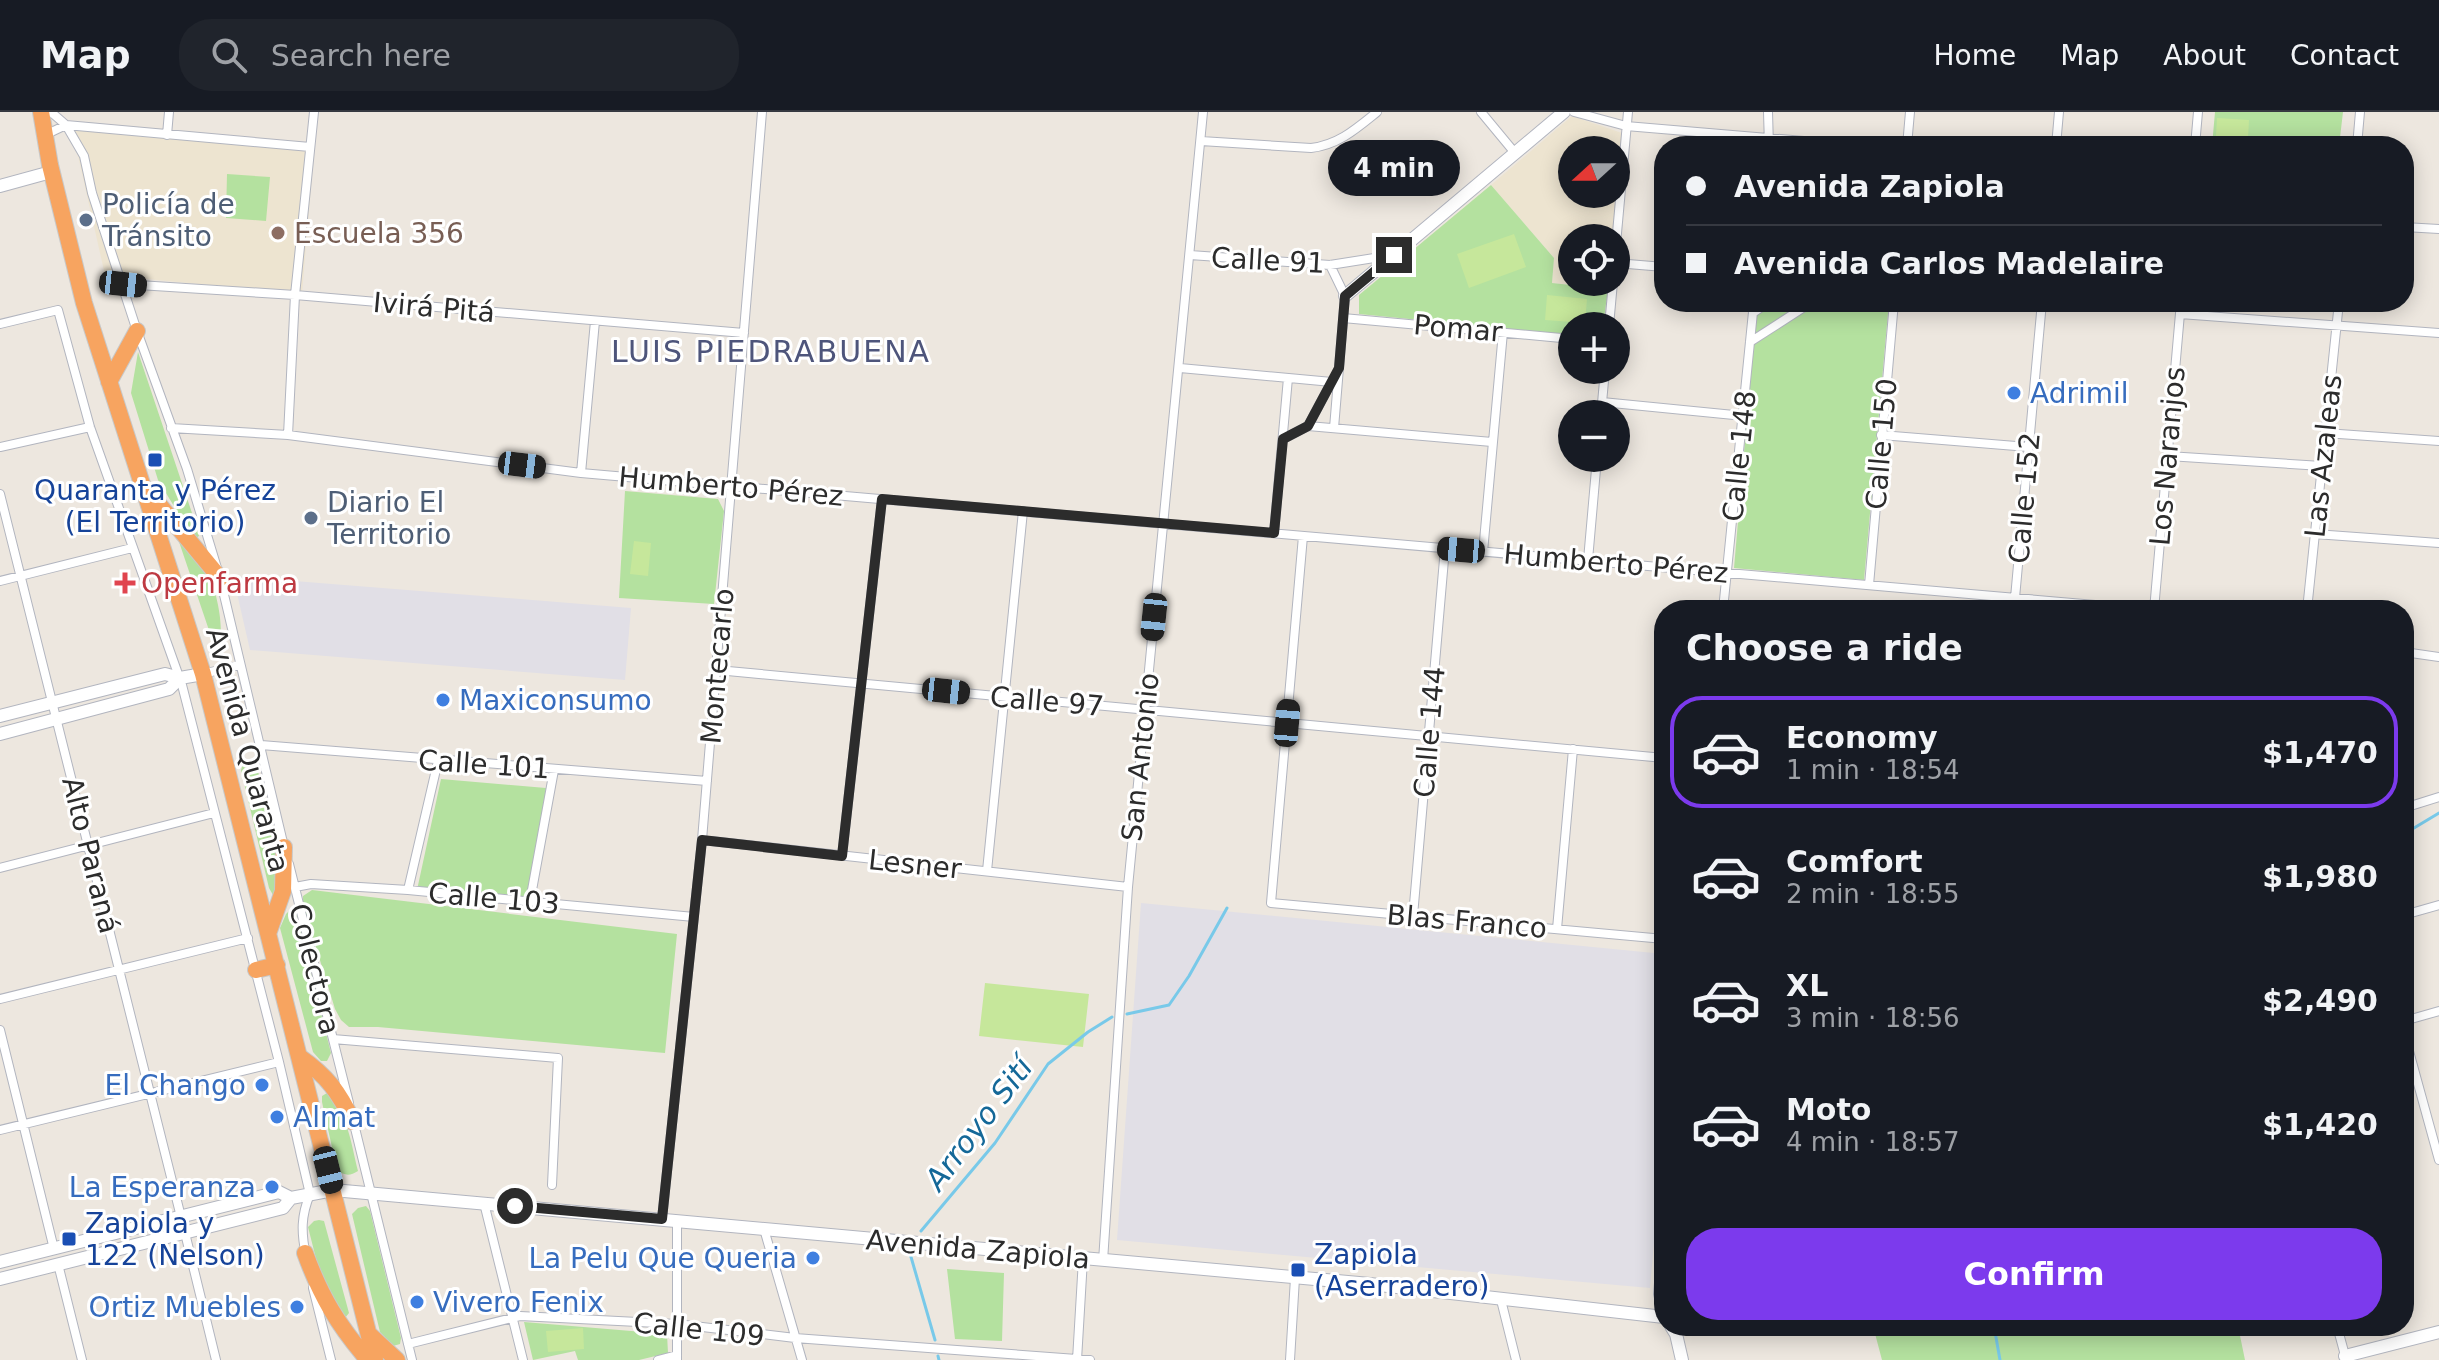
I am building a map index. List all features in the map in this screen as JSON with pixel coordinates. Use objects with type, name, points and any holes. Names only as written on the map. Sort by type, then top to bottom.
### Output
[{"type":"highway","name":"Avenida Quaranta","points":[[41,112],[51,168],[84,303],[203,674],[375,1360]]},
{"type":"highway","points":[[109,382],[137,331]]},
{"type":"highway","points":[[143,484],[220,578]]},
{"type":"highway","points":[[269,931],[283,891],[284,847]]},
{"type":"highway","points":[[256,970],[277,965]]},
{"type":"highway","points":[[300,1057],[323,1073],[340,1096],[353,1122]]},
{"type":"highway","points":[[305,1253],[319,1291],[339,1326],[368,1360]]},
{"type":"highway","points":[[368,1332],[397,1360]]},
{"type":"main road","points":[[1345,296],[1564,112]]},
{"type":"main road","points":[[0,178],[51,168]]},
{"type":"main road","points":[[0,186],[51,168]]},
{"type":"main road","points":[[0,716],[165,674],[180,678],[203,674]]},
{"type":"main road","points":[[0,734],[169,689],[180,678]]},
{"type":"main road","name":"Avenida Zapiola","points":[[0,1262],[279,1192],[291,1198],[333,1190],[1370,1284],[1654,1316]]},
{"type":"main road","name":"Avenida Zapiola","points":[[0,1279],[283,1208],[291,1198]]},
{"type":"main road","points":[[2346,1358],[2439,1332]]},
{"type":"main road","points":[[1676,1336],[1682,1360]]},
{"type":"street","points":[[51,112],[66,125]]},
{"type":"street","points":[[167,135],[169,112]]},
{"type":"street","points":[[288,435],[295,295],[314,112]]},
{"type":"street","name":"Montecarlo","points":[[662,1219],[702,840],[762,112]]},
{"type":"street","name":"San Antonio","points":[[1103,1261],[1128,887],[1203,112]]},
{"type":"street","points":[[1201,141],[1311,148],[1329,146],[1377,112]]},
{"type":"street","points":[[1481,112],[1515,153]]},
{"type":"street","points":[[1574,112],[1626,126],[1716,136]]},
{"type":"street","points":[[1618,224],[1628,112]]},
{"type":"street","points":[[1768,112],[1770,136]]},
{"type":"street","points":[[1908,136],[1910,112]]},
{"type":"street","points":[[2057,136],[2059,112]]},
{"type":"street","points":[[2196,136],[2198,112]]},
{"type":"street","points":[[2358,136],[2360,112]]},
{"type":"street","points":[[45,135],[66,125],[310,147]]},
{"type":"street","name":"Colectora","points":[[66,125],[84,156],[92,193],[187,469],[220,578],[412,1360]]},
{"type":"street","points":[[2414,228],[2439,229]]},
{"type":"street","name":"Calle 91","points":[[1190,255],[1330,265],[1394,255]]},
{"type":"street","points":[[1630,264],[1654,266]]},
{"type":"street","points":[[1330,265],[1345,296],[1334,428]]},
{"type":"street","name":"Ivirá Pitá","points":[[123,284],[295,295],[744,333]]},
{"type":"street","name":"Colectora","points":[[0,324],[58,310],[90,427],[180,678],[248,938],[310,1194],[302,1215],[305,1253],[331,1360]]},
{"type":"street","points":[[1750,342],[1796,312]]},
{"type":"street","name":"Calle 150","points":[[1869,585],[1893,312]]},
{"type":"street","name":"Calle 152","points":[[2015,598],[2041,312]]},
{"type":"street","name":"Las Azaleas","points":[[2308,600],[2338,312]]},
{"type":"street","name":"Calle 148","points":[[1724,600],[1753,313]]},
{"type":"street","points":[[2180,314],[2439,333]]},
{"type":"street","name":"Los Naranjos","points":[[2154,600],[2180,314]]},
{"type":"street","name":"Pomar","points":[[1343,318],[1558,338]]},
{"type":"street","points":[[581,473],[595,321]]},
{"type":"street","points":[[1483,552],[1503,332]]},
{"type":"street","points":[[1180,368],[1332,382]]},
{"type":"street","points":[[1308,426],[1339,368]]},
{"type":"street","points":[[1274,533],[1288,378]]},
{"type":"street","points":[[1630,405],[1744,416]]},
{"type":"street","points":[[1283,439],[1308,426],[1492,442]]},
{"type":"street","points":[[0,447],[90,427]]},
{"type":"street","name":"Humberto Pérez","points":[[171,428],[288,435],[581,473],[2037,600]]},
{"type":"street","points":[[2325,433],[2439,441]]},
{"type":"street","points":[[1881,435],[2028,447]]},
{"type":"street","points":[[2168,456],[2322,466]]},
{"type":"street","points":[[1588,560],[1596,472]]},
{"type":"street","name":"Alto Paraná","points":[[0,494],[181,1217]]},
{"type":"street","points":[[842,856],[882,499]]},
{"type":"street","points":[[987,871],[1023,511]]},
{"type":"street","points":[[2315,534],[2439,543]]},
{"type":"street","points":[[1287,723],[1303,536]]},
{"type":"street","points":[[0,581],[132,548]]},
{"type":"street","name":"Calle 144","points":[[1413,916],[1445,548]]},
{"type":"street","points":[[2414,653],[2439,657]]},
{"type":"street","points":[[203,674],[239,665]]},
{"type":"street","name":"Calle 97","points":[[717,670],[1654,757]]},
{"type":"street","name":"Blas Franco","points":[[1287,723],[1271,903],[1654,938]]},
{"type":"street","name":"Calle 101","points":[[261,745],[707,781]]},
{"type":"street","points":[[1557,929],[1573,749]]},
{"type":"street","points":[[408,890],[438,761]]},
{"type":"street","points":[[530,901],[554,770]]},
{"type":"street","points":[[2414,805],[2439,797]]},
{"type":"street","points":[[0,868],[214,813]]},
{"type":"street","name":"Lesner","points":[[702,840],[1128,887]]},
{"type":"street","name":"Calle 103","points":[[295,887],[311,884],[408,890],[694,917]]},
{"type":"street","points":[[2414,912],[2439,905]]},
{"type":"street","points":[[0,999],[248,938]]},
{"type":"street","points":[[2414,1018],[2439,1011]]},
{"type":"street","points":[[0,1030],[54,1249]]},
{"type":"street","points":[[333,1039],[558,1058],[552,1185]]},
{"type":"street","points":[[0,1130],[279,1062]]},
{"type":"street","points":[[2414,1069],[2439,1160]]},
{"type":"street","points":[[484,1203],[523,1360]]},
{"type":"street","points":[[658,1360],[677,1358],[677,1221]]},
{"type":"street","points":[[764,1229],[802,1360]]},
{"type":"street","points":[[185,1233],[216,1360]]},
{"type":"street","points":[[1076,1359],[1083,1259]]},
{"type":"street","points":[[58,1264],[82,1360]]},
{"type":"street","points":[[1290,1360],[1295,1278]]},
{"type":"street","points":[[1501,1300],[1516,1360]]},
{"type":"street","name":"Calle 109","points":[[408,1344],[512,1316],[677,1324],[795,1338],[1090,1360]]},
{"type":"street","points":[[2340,1336],[2346,1358]]},
{"type":"street","points":[[950,1349],[951,1360]]},
{"type":"shaded area","points":[[1572,116],[1622,133],[1622,136],[1558,136],[1558,208],[1615,208],[1613,224],[1558,224],[1558,284],[1552,283],[1554,258],[1491,185]]},
{"type":"shaded area","points":[[71,125],[314,152],[302,294],[105,275]]},
{"type":"shaded area","points":[[233,576],[631,608],[625,680],[250,650]]},
{"type":"shaded area","points":[[1141,903],[1654,953],[1654,1243],[1650,1288],[1117,1240]]},
{"type":"green space","points":[[2215,112],[2343,112],[2340,136],[2213,136]]},
{"type":"green space","points":[[2217,118],[2249,120],[2248,136],[2216,136]]},
{"type":"green space","points":[[227,174],[270,177],[266,221],[226,218]]},
{"type":"green space","points":[[1491,185],[1554,258],[1552,283],[1558,284],[1558,296],[1607,296],[1605,312],[1558,312],[1558,334],[1359,314],[1359,295]]},
{"type":"green space","points":[[1514,234],[1526,267],[1469,288],[1457,254]]},
{"type":"green space","points":[[1547,295],[1587,299],[1586,312],[1558,312],[1558,321],[1545,320]]},
{"type":"green space","points":[[1756,312],[1888,312],[1864,580],[1734,568]]},
{"type":"green space","points":[[138,352],[195,522],[199,536],[194,539],[158,480],[131,393]]},
{"type":"green space","points":[[625,491],[718,499],[724,511],[714,604],[619,598]]},
{"type":"green space","points":[[175,530],[210,577],[220,618],[218,644],[214,645]]},
{"type":"green space","points":[[634,541],[651,543],[648,576],[630,574]]},
{"type":"green space","points":[[255,760],[280,854],[277,894],[273,895],[241,770],[244,761]]},
{"type":"green space","points":[[441,779],[546,788],[531,904],[417,890]]},
{"type":"green space","points":[[312,890],[677,934],[665,1053],[349,1027],[335,1009],[303,905],[303,896]]},
{"type":"green space","points":[[294,906],[331,1053],[327,1061],[321,1061],[313,1052],[280,928],[286,914]]},
{"type":"green space","points":[[985,983],[1089,994],[1083,1047],[979,1036]]},
{"type":"green space","points":[[327,1093],[340,1110],[348,1129],[358,1171],[352,1174],[337,1170],[322,1102],[322,1096]]},
{"type":"green space","points":[[366,1206],[370,1211],[401,1338],[400,1344],[393,1346],[380,1332],[352,1214]]},
{"type":"green space","points":[[319,1220],[324,1221],[349,1313],[345,1318],[325,1294],[308,1227]]},
{"type":"green space","points":[[947,1269],[1004,1273],[1002,1341],[955,1339]]},
{"type":"green space","points":[[524,1322],[667,1334],[668,1353],[639,1360],[578,1360],[575,1351],[533,1360]]},
{"type":"green space","points":[[583,1328],[584,1349],[548,1352],[546,1331]]},
{"type":"green space","points":[[1876,1336],[2240,1336],[2245,1360],[1882,1360]]},
{"type":"waterway","points":[[2414,828],[2439,813]]},
{"type":"waterway","name":"Arroyo Sití","points":[[1127,1014],[1169,1005],[1227,908]]},
{"type":"waterway","name":"Arroyo Sití","points":[[921,1231],[995,1143],[1048,1064],[1112,1017]]},
{"type":"waterway","name":"Arroyo Sití","points":[[909,1250],[935,1340]]},
{"type":"waterway","points":[[1996,1336],[2000,1360]]},
{"type":"waterway","name":"Arroyo Sití","points":[[938,1356],[939,1360]]},
{"type":"place","name":"Policía de Tránsito","points":[[86,220]]},
{"type":"place","name":"Escuela 356","points":[[278,233]]},
{"type":"place","name":"Adrimil","points":[[2014,393]]},
{"type":"place","name":"Quaranta y Pérez (El Territorio)","points":[[155,460]]},
{"type":"place","name":"Diario El Territorio","points":[[311,518]]},
{"type":"place","name":"Openfarma","points":[[125,583]]},
{"type":"place","name":"Maxiconsumo","points":[[443,700]]},
{"type":"place","name":"El Chango","points":[[262,1085]]},
{"type":"place","name":"Almat","points":[[277,1117]]},
{"type":"place","name":"La Esperanza","points":[[272,1187]]},
{"type":"place","name":"Zapiola y 122 (Nelson)","points":[[69,1239]]},
{"type":"place","name":"La Pelu Que Queria","points":[[813,1258]]},
{"type":"place","name":"Zapiola (Aserradero)","points":[[1298,1270]]},
{"type":"place","name":"Vivero Fenix","points":[[417,1302]]},
{"type":"place","name":"Ortiz Muebles","points":[[297,1307]]},
{"type":"district","name":"LUIS PIEDRABUENA","points":[[771,352]]},
{"type":"route","points":[[515,1206],[662,1219],[702,840],[842,856],[882,499],[1274,533],[1283,439],[1308,426],[1339,368],[1345,296],[1394,255]]}]
